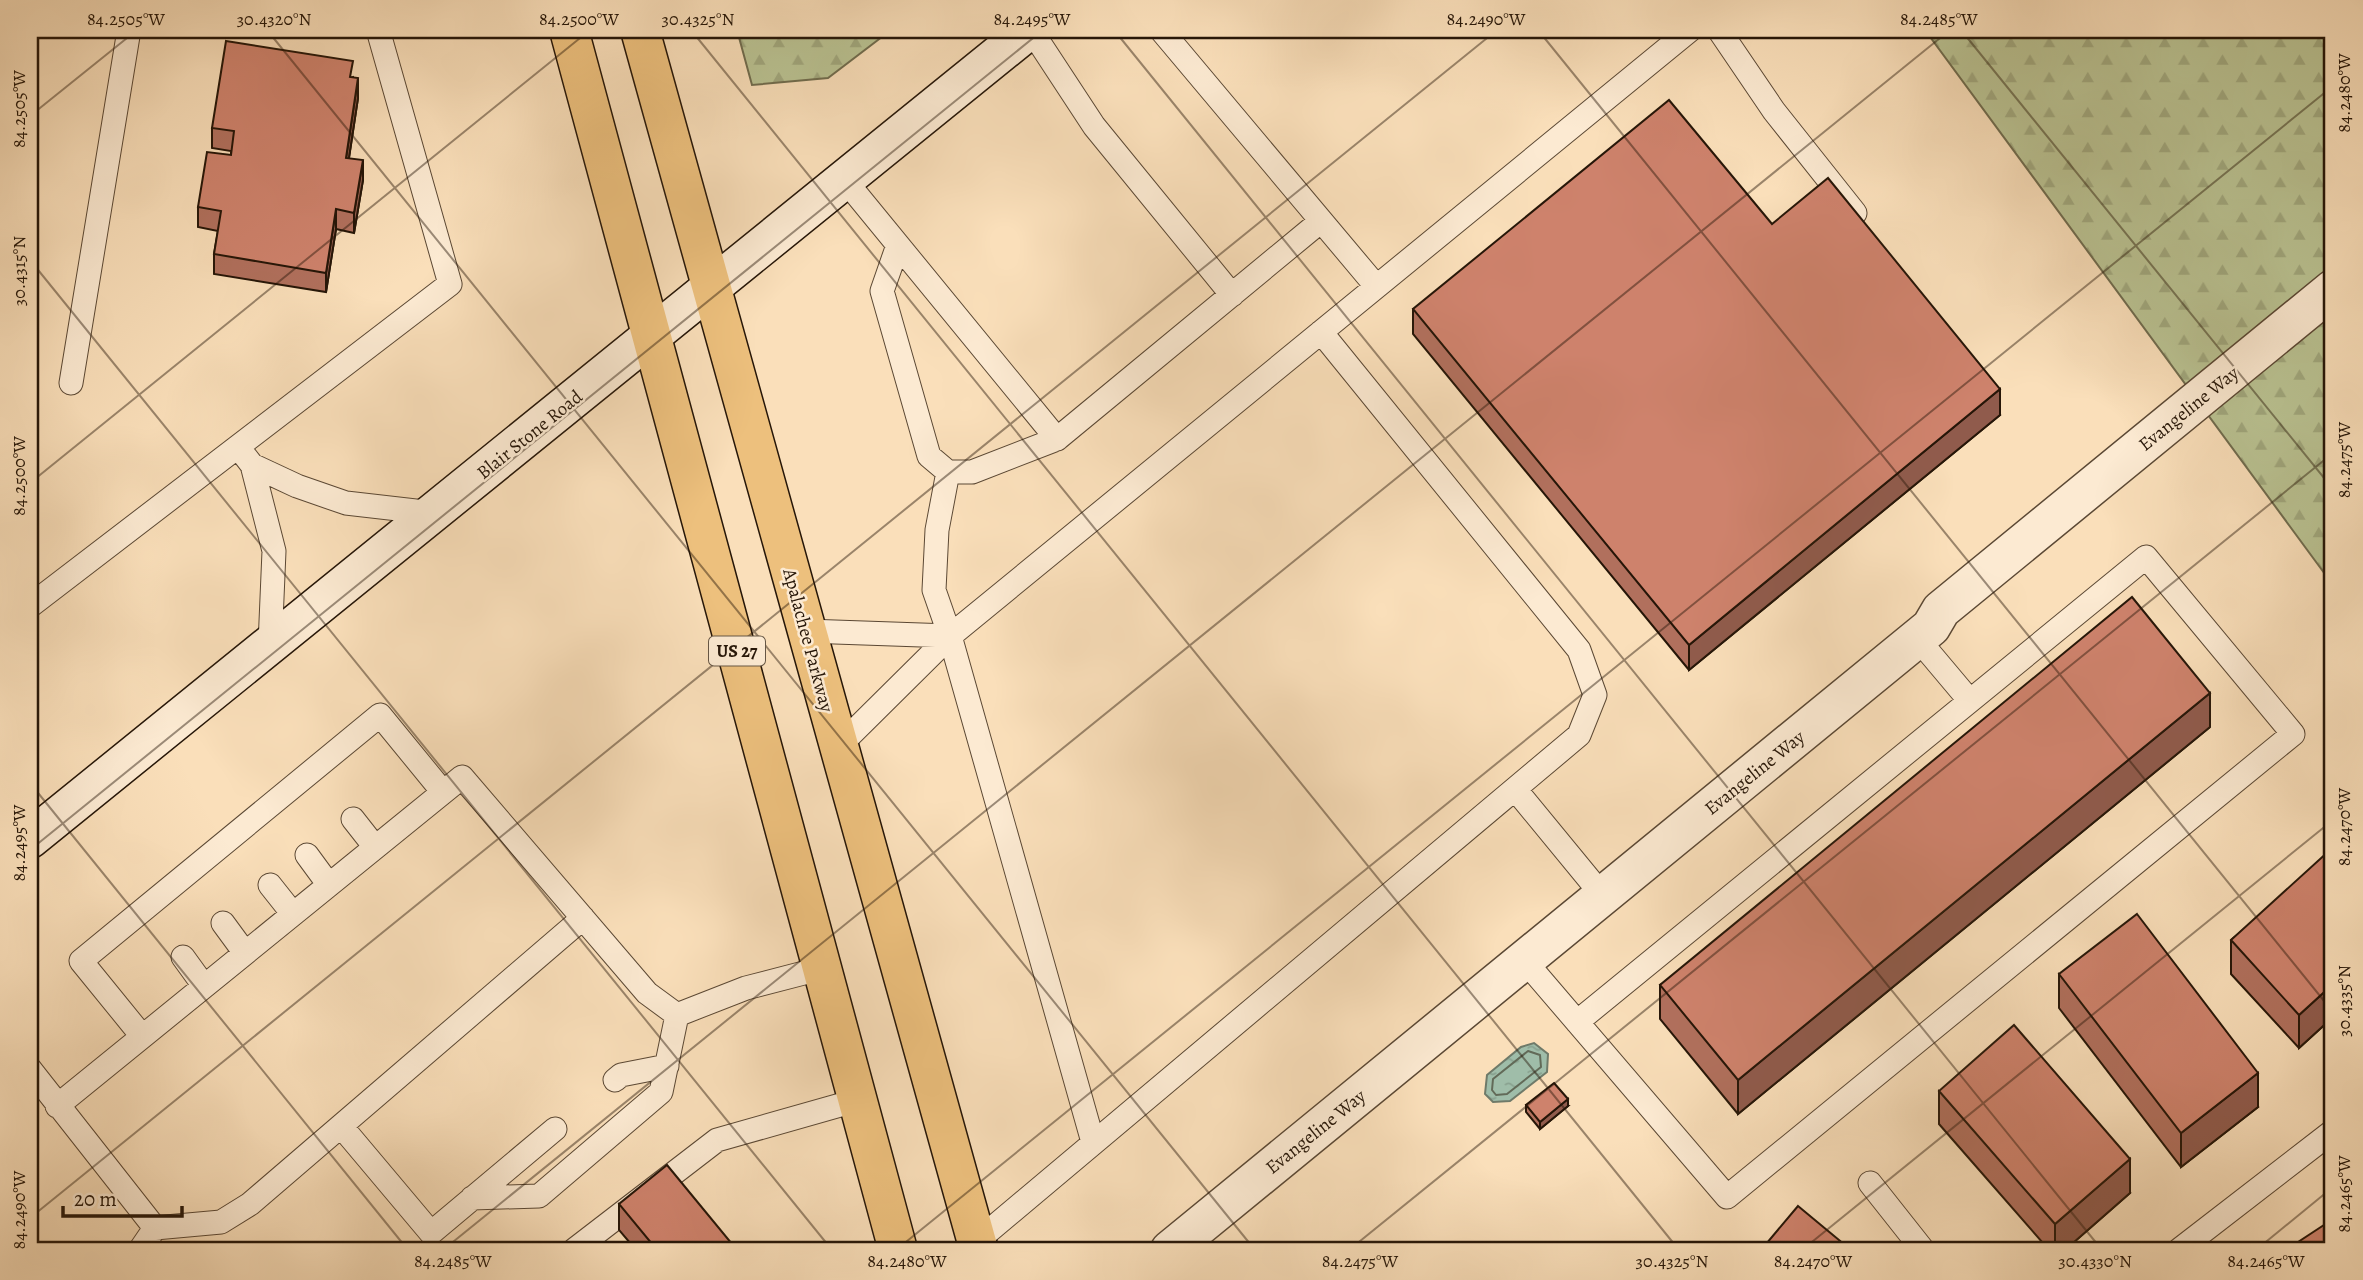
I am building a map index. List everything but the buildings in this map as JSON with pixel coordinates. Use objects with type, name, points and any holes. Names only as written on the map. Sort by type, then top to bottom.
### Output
[{"type":"main road","name":"US 27","points":[[569,30],[898,1250]]},
{"type":"main road","name":"Apalachee Parkway","points":[[640,30],[978,1245]]},
{"type":"street","name":"Blair Stone Road","points":[[30,839],[1030,30]]},
{"type":"street","name":"Evangeline Way","points":[[1170,1250],[1931,627],[1941,610],[2333,289]]},
{"type":"lane","points":[[71,383],[129,30]]},
{"type":"lane","points":[[30,606],[450,285],[378,30]]},
{"type":"lane","points":[[1030,30],[1094,126],[1231,295]]},
{"type":"lane","points":[[1161,30],[1376,286]]},
{"type":"lane","points":[[838,747],[950,636],[1690,30]]},
{"type":"lane","points":[[1719,30],[1774,111],[1866,226]]},
{"type":"lane","points":[[844,179],[1057,439]]},
{"type":"lane","points":[[898,245],[882,291],[929,456],[948,472],[972,472],[1057,439],[1321,221]]},
{"type":"lane","points":[[978,1245],[1093,1142],[1579,735],[1595,695],[1579,650],[1321,332]]},
{"type":"lane","points":[[238,446],[252,465],[274,551],[270,645]]},
{"type":"lane","points":[[252,465],[297,486],[346,503],[433,513]]},
{"type":"lane","points":[[948,472],[937,530],[934,590],[950,636],[1093,1142]]},
{"type":"lane","points":[[1524,960],[1577,1022],[1727,1197],[2293,734],[2146,557],[1577,1022]]},
{"type":"lane","points":[[806,631],[950,636]]},
{"type":"lane","points":[[1917,638],[1970,701]]},
{"type":"lane","points":[[142,1037],[81,961],[149,916],[191,883],[318,776],[380,715],[443,792]]},
{"type":"lane","points":[[57,1106],[462,777],[648,993],[677,1015]]},
{"type":"lane","points":[[1515,789],[1603,896]]},
{"type":"lane","points":[[353,819],[375,847]]},
{"type":"lane","points":[[307,855],[329,885]]},
{"type":"lane","points":[[270,886],[293,914]]},
{"type":"lane","points":[[155,1228],[221,1222],[250,1204],[583,918]]},
{"type":"lane","points":[[223,923],[245,953]]},
{"type":"lane","points":[[183,957],[204,986]]},
{"type":"lane","points":[[677,1015],[747,988],[823,968]]},
{"type":"lane","points":[[472,1198],[539,1196],[661,1092],[677,1015]]},
{"type":"lane","points":[[615,1080],[621,1075],[667,1066]]},
{"type":"lane","points":[[30,1069],[155,1228]]},
{"type":"lane","points":[[573,1250],[717,1140],[858,1100]]},
{"type":"lane","points":[[341,1126],[431,1233],[555,1129]]},
{"type":"lane","points":[[2179,1250],[2333,1131]]},
{"type":"lane","points":[[1870,1183],[1923,1250]]},
{"type":"lane","points":[[140,1250],[155,1228]]},
{"type":"green space","points":[[737,30],[891,30],[828,78],[752,85]]},
{"type":"green space","points":[[1925,30],[2333,30],[2333,585]]},
{"type":"water","points":[[1534,1043],[1548,1054],[1547,1072],[1510,1101],[1493,1102],[1485,1094],[1487,1075],[1521,1047]]}]
